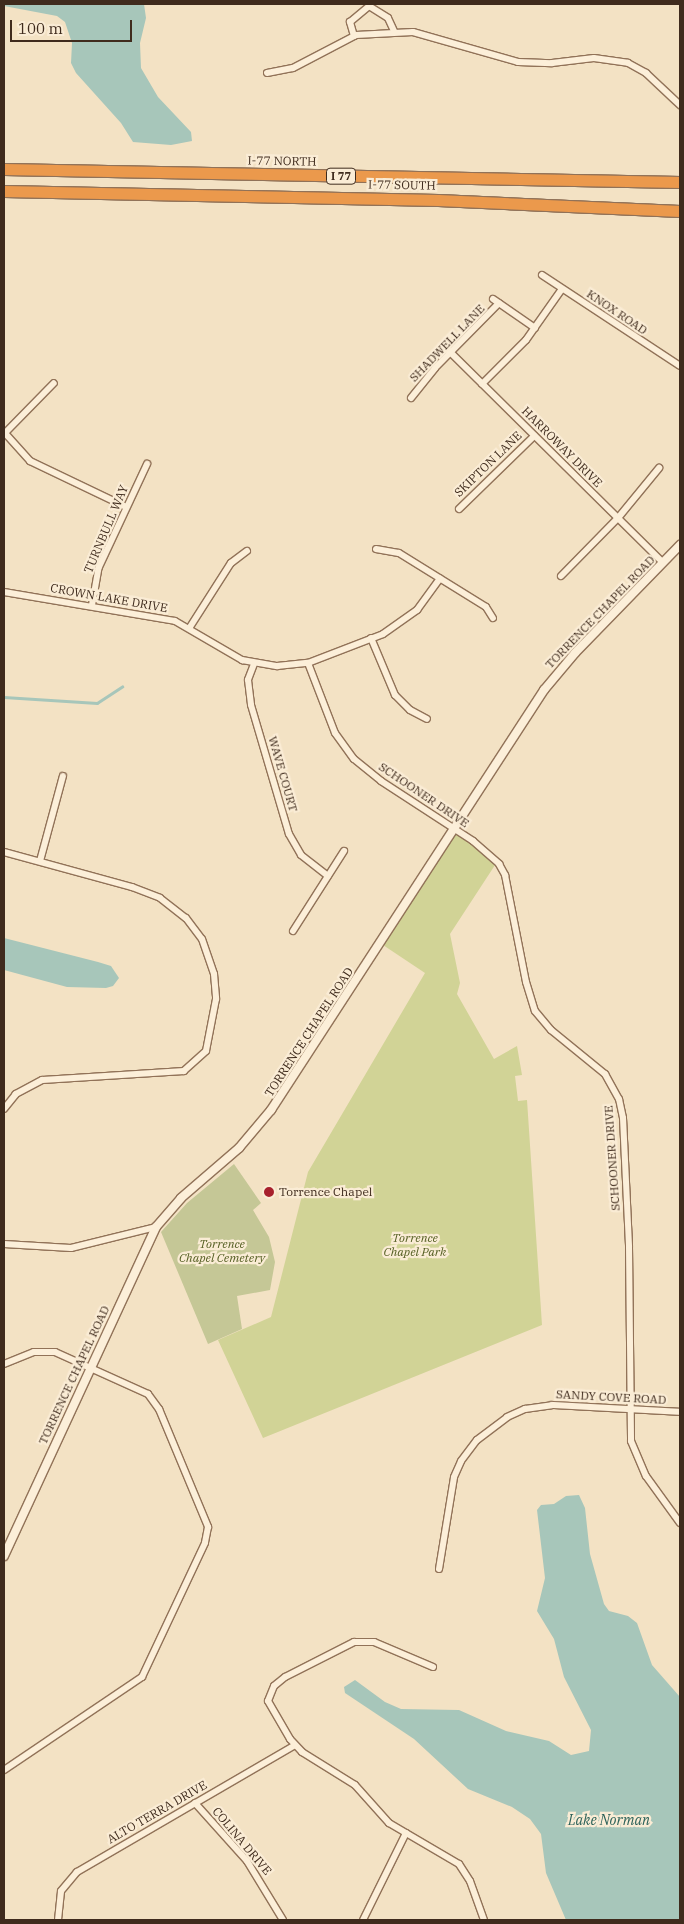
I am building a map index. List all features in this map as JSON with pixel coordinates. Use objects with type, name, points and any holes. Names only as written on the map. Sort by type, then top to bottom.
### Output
[{"type":"highway","name":"I-77 NORTH","points":[[4,169],[680,182]]},
{"type":"highway","name":"I-77 SOUTH","points":[[4,191],[610,206],[680,211]]},
{"type":"highway","name":"I 77","points":[[610,206],[680,204]]},
{"type":"street","points":[[354,36],[350,22],[369,6],[388,18],[394,31]]},
{"type":"street","points":[[267,73],[293,68],[354,36],[394,31],[428,35],[485,55],[518,62],[552,63],[594,58],[619,61],[646,73],[680,105]]},
{"type":"street","name":"KNOX ROAD","points":[[542,275],[680,366]]},
{"type":"street","points":[[482,384],[517,351],[562,289]]},
{"type":"street","points":[[493,299],[535,328]]},
{"type":"street","name":"SHADWELL LANE","points":[[411,398],[450,353],[499,303]]},
{"type":"street","name":"HARROWAY DRIVE","points":[[445,347],[663,563]]},
{"type":"street","points":[[54,383],[4,433],[30,461],[126,507]]},
{"type":"street","name":"SKIPTON LANE","points":[[459,509],[534,436]]},
{"type":"street","name":"TURNBULL WAY","points":[[92,605],[99,567],[147,464]]},
{"type":"street","points":[[561,576],[618,518],[659,468]]},
{"type":"street","name":"TORRENCE CHAPEL ROAD","points":[[4,1556],[156,1227],[182,1198],[238,1148],[271,1110],[557,673],[680,545]]},
{"type":"street","points":[[376,549],[400,553],[486,607],[492,618]]},
{"type":"street","points":[[190,627],[231,563],[247,551]]},
{"type":"street","name":"CROWN LAKE DRIVE","points":[[4,592],[175,620],[190,627],[227,653],[254,664],[277,666],[308,663],[371,638],[409,617],[440,578]]},
{"type":"street","points":[[371,638],[395,696],[410,710],[427,719]]},
{"type":"street","name":"SCHOONER DRIVE","points":[[308,663],[335,733],[354,759],[381,781],[454,828],[493,857],[505,875],[526,982],[535,1011],[550,1030],[605,1074],[619,1099],[623,1118],[628,1229],[631,1441],[635,1456],[680,1523]]},
{"type":"street","name":"WAVE COURT","points":[[254,664],[248,680],[251,705],[289,834],[301,856],[328,876]]},
{"type":"street","points":[[40,861],[63,776]]},
{"type":"street","points":[[293,931],[344,851]]},
{"type":"street","points":[[4,852],[146,892],[174,908],[197,932],[205,947],[214,974],[216,1009],[206,1051],[184,1071],[42,1080],[16,1094],[4,1109]]},
{"type":"street","points":[[4,1244],[71,1248],[156,1227]]},
{"type":"street","points":[[4,1364],[42,1351],[90,1367],[148,1394],[155,1403],[204,1514],[207,1537],[142,1677],[4,1770]]},
{"type":"street","name":"SANDY COVE ROAD","points":[[439,1569],[454,1477],[461,1461],[477,1440],[507,1417],[532,1407],[630,1408],[680,1412]]},
{"type":"street","points":[[433,1667],[366,1640],[354,1642],[302,1667],[274,1686],[268,1701],[295,1745],[355,1785],[383,1818],[460,1864],[470,1881],[484,1920]]},
{"type":"street","name":"ALTO TERRA DRIVE","points":[[58,1920],[58,1899],[73,1875],[295,1745]]},
{"type":"street","name":"COLINA DRIVE","points":[[195,1803],[247,1860],[283,1920]]},
{"type":"street","points":[[363,1920],[406,1833]]},
{"type":"green space","name":"Torrence Chapel Park","points":[[454,828],[497,862],[450,934],[460,983],[457,994],[494,1059],[517,1046],[522,1075],[515,1076],[518,1101],[527,1100],[542,1325],[263,1438],[218,1340],[271,1317],[308,1172],[425,973],[380,943]]},
{"type":"green space","name":"Torrence Chapel Cemetery","points":[[234,1164],[261,1203],[253,1210],[269,1237],[275,1262],[270,1290],[237,1296],[242,1329],[208,1344],[161,1232],[187,1203]]},
{"type":"water","points":[[4,4],[144,4],[146,18],[140,43],[141,68],[158,97],[191,132],[192,141],[171,145],[133,142],[121,123],[76,73],[71,63],[72,43],[65,22],[57,16],[4,6]]},
{"type":"water","points":[[4,938],[111,966],[119,978],[113,986],[106,988],[67,987],[4,970]]},
{"type":"water","name":"Lake Norman","points":[[579,1495],[585,1508],[590,1554],[604,1604],[609,1611],[628,1616],[637,1623],[652,1665],[680,1697],[680,1920],[566,1920],[546,1873],[541,1834],[530,1819],[512,1807],[468,1789],[414,1739],[345,1693],[344,1687],[355,1680],[385,1702],[401,1709],[459,1710],[506,1731],[549,1741],[571,1755],[589,1751],[591,1730],[564,1677],[554,1639],[537,1611],[545,1578],[537,1510],[541,1505],[554,1504],[566,1496]]},
{"type":"waterway","points":[[4,697],[97,703],[122,687]]},
{"type":"place","name":"Torrence Chapel","points":[[269,1192]]}]
